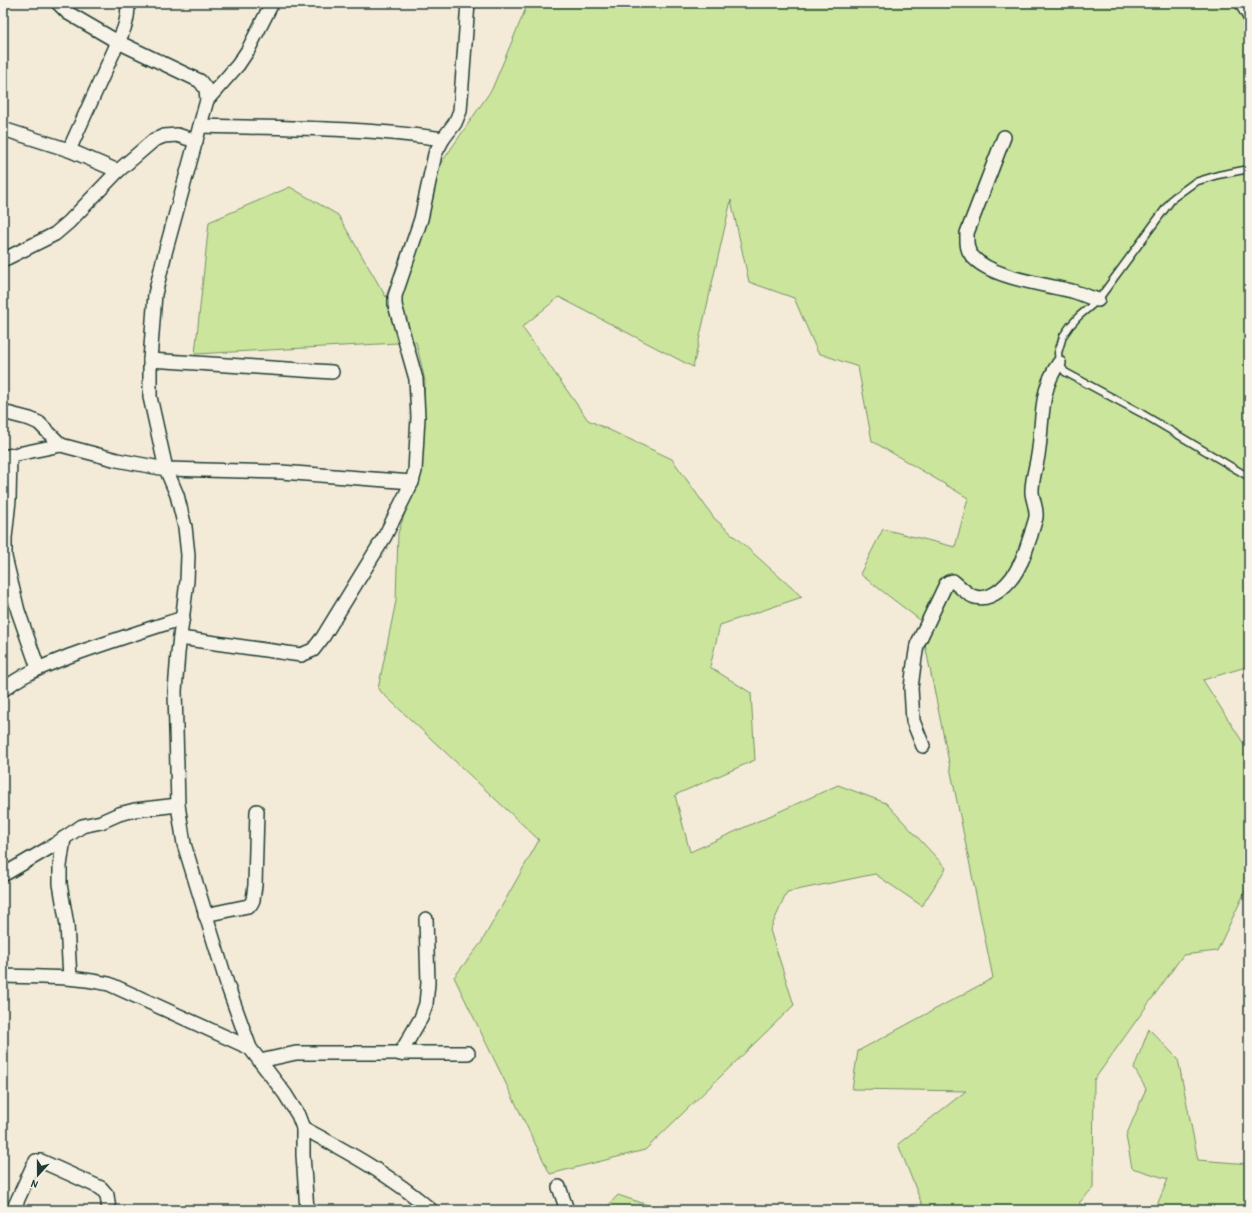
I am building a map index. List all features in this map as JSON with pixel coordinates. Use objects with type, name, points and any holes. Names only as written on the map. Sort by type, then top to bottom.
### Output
[{"type":"street","points":[[58,3],[68,13],[118,42],[200,81],[206,89],[207,100],[164,252],[156,294],[150,360],[150,397],[166,469],[177,495],[185,527],[188,555],[187,581],[175,691],[178,805],[184,844],[205,915],[228,987],[250,1048],[285,1094],[298,1115],[303,1128],[303,1155],[307,1210]]},
{"type":"street","points":[[69,150],[124,30],[128,19],[128,3]]},
{"type":"street","points":[[207,100],[238,65],[248,50],[272,3]]},
{"type":"street","points":[[180,638],[301,655],[313,650],[323,637],[384,536],[412,482],[415,471],[418,417],[416,379],[395,305],[395,296],[421,219],[435,154],[443,139],[455,123],[460,111],[468,3]]},
{"type":"street","points":[[200,126],[344,130],[415,135],[443,139]]},
{"type":"street","points":[[3,129],[69,150],[118,171]]},
{"type":"street","points":[[3,260],[55,234],[69,222],[118,171],[154,140],[164,136],[177,135],[196,141]]},
{"type":"street","points":[[1004,138],[966,233],[967,247],[969,251],[981,264],[999,272],[1018,279],[1072,291],[1098,300]]},
{"type":"street","points":[[150,360],[332,372]]},
{"type":"street","points":[[923,746],[913,721],[912,709],[911,688],[917,645],[946,584],[953,581],[973,597],[983,598],[999,590],[1012,578],[1019,567],[1036,519],[1036,507],[1032,494],[1046,387],[1051,374],[1059,363]]},
{"type":"street","points":[[3,412],[39,423],[61,445]]},
{"type":"street","points":[[38,668],[18,611],[5,557],[4,538],[9,500],[6,456],[61,445],[117,460],[166,469],[280,472],[412,482]]},
{"type":"street","points":[[3,690],[16,679],[38,668],[89,649],[183,618]]},
{"type":"street","points":[[3,875],[54,845],[82,826],[101,822],[119,814],[135,810],[178,805]]},
{"type":"street","points":[[205,915],[248,906],[253,900],[255,885],[256,811]]},
{"type":"street","points":[[64,838],[60,866],[60,884],[67,925],[70,978]]},
{"type":"street","points":[[400,1054],[421,1018],[426,1004],[428,983],[426,919]]},
{"type":"street","points":[[3,976],[70,978],[93,980],[109,984],[250,1048]]},
{"type":"street","points":[[260,1061],[296,1053],[468,1053]]},
{"type":"street","points":[[303,1128],[357,1156],[413,1195],[431,1210]]},
{"type":"street","points":[[3,1201],[12,1210],[32,1166],[36,1162],[41,1161],[101,1188],[107,1195],[109,1210]]},
{"type":"street","points":[[560,1187],[567,1210]]},
{"type":"lane","points":[[1238,3],[1249,23]]},
{"type":"lane","points":[[1249,169],[1218,175],[1195,182],[1173,198],[1098,300],[1079,316],[1070,326],[1063,336],[1058,353],[1059,363],[1065,372],[1141,413],[1249,477]]},
{"type":"green space","points":[[528,3],[1249,3],[1249,666],[1203,680],[1249,752],[1249,883],[1217,951],[1183,955],[1094,1080],[1093,1188],[1079,1203],[1092,1210],[921,1210],[923,1207],[898,1144],[966,1091],[852,1089],[858,1051],[993,978],[920,620],[860,574],[883,529],[955,547],[968,498],[872,441],[858,367],[818,353],[794,298],[749,282],[731,200],[693,367],[559,297],[522,327],[588,420],[672,459],[714,518],[802,597],[720,625],[710,667],[751,693],[755,760],[675,795],[690,852],[838,785],[886,803],[946,868],[922,906],[875,874],[787,892],[770,930],[794,1005],[645,1150],[550,1174],[454,977],[481,943],[539,840],[378,689],[396,601],[398,533],[418,476],[425,381],[416,342],[195,354],[209,222],[290,187],[338,215],[386,297],[416,212],[444,159],[492,89]]},
{"type":"green space","points":[[1149,1029],[1178,1059],[1198,1160],[1249,1164],[1249,1210],[1155,1210],[1168,1179],[1132,1168],[1126,1136],[1146,1089],[1134,1068]]},
{"type":"green space","points":[[618,1195],[663,1210],[604,1210]]}]
